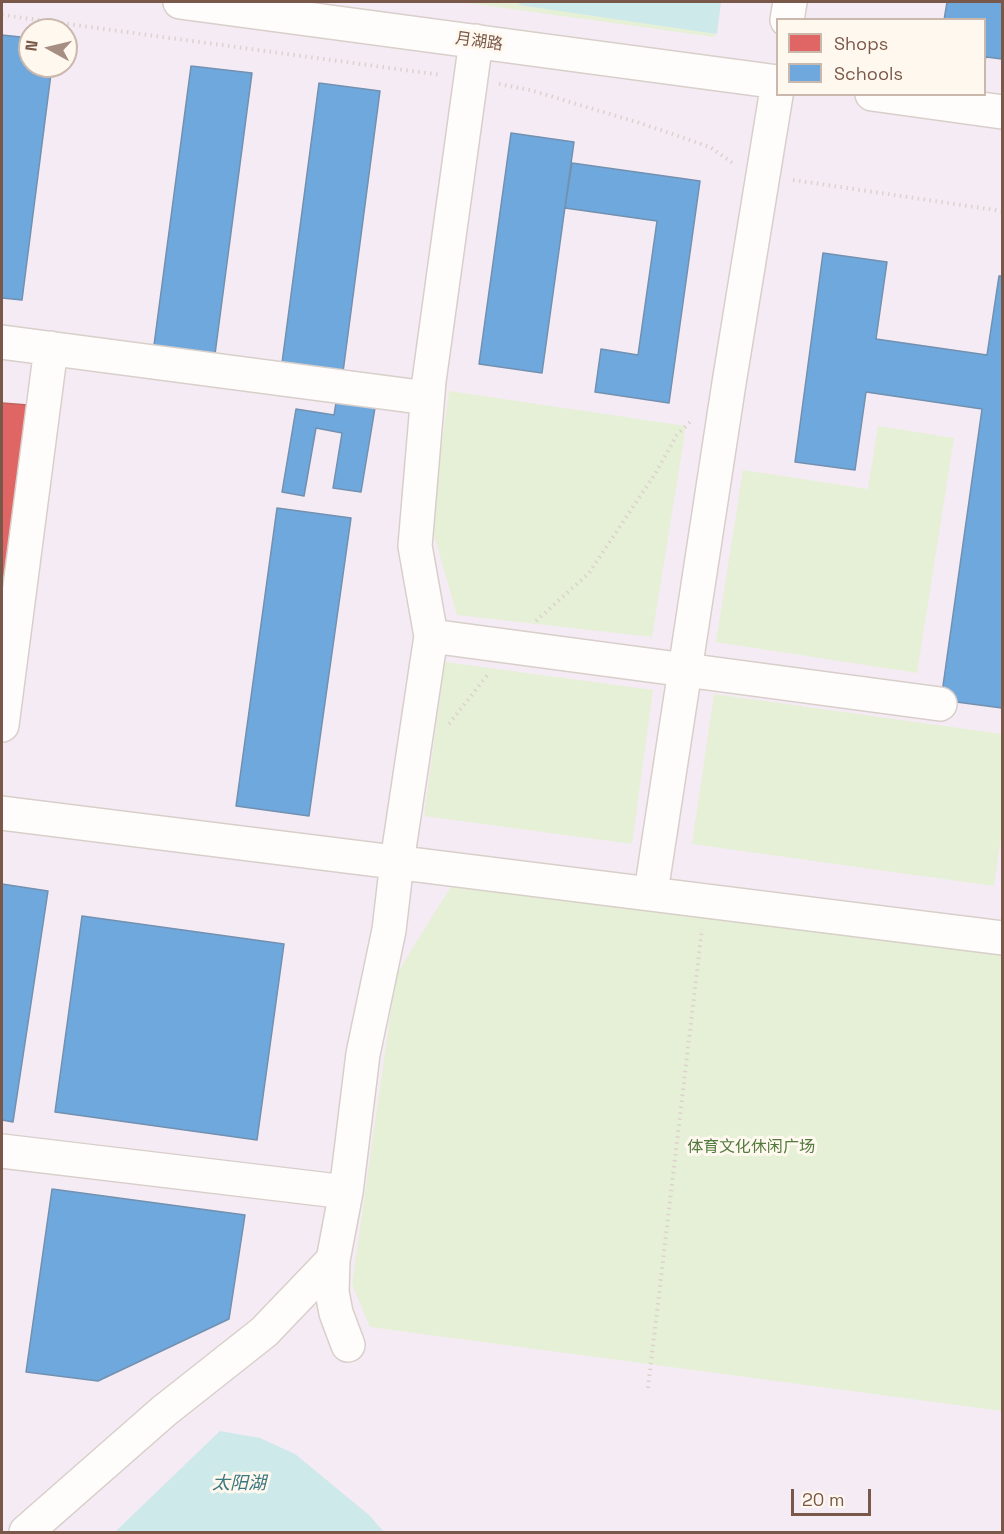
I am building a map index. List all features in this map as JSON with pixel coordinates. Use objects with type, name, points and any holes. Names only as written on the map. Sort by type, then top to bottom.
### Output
[{"type":"street","name":"月湖路","points":[[180,2],[776,83]]},
{"type":"street","points":[[788,18],[790,2]]},
{"type":"street","points":[[348,1345],[336,1313],[332,1292],[333,1260],[346,1192],[363,1054],[389,930],[431,636],[415,546],[427,398],[476,41]]},
{"type":"street","points":[[651,892],[776,90]]},
{"type":"street","points":[[886,96],[1002,112]]},
{"type":"street","points":[[2,342],[427,398]]},
{"type":"street","points":[[2,724],[51,348]]},
{"type":"street","points":[[431,636],[940,704]]},
{"type":"street","points":[[2,813],[651,892],[1002,938]]},
{"type":"street","points":[[2,1151],[346,1192]]},
{"type":"street","points":[[26,1533],[164,1411],[264,1332],[333,1260]]},
{"type":"path","points":[[2,15],[471,79],[530,90],[710,147],[747,173],[1002,211]]},
{"type":"path","points":[[443,733],[508,646],[589,573],[655,474],[677,435],[693,419]]},
{"type":"path","points":[[648,1388],[706,900]]},
{"type":"shaded area","points":[[2,2],[1002,2],[1002,1532],[2,1532]]},
{"type":"green space","points":[[461,2],[718,2],[714,37]]},
{"type":"green space","points":[[449,391],[686,426],[652,637],[457,615],[431,525]]},
{"type":"green space","points":[[878,426],[954,438],[917,673],[716,642],[743,470],[868,489]]},
{"type":"green space","points":[[445,662],[653,690],[632,844],[424,816]]},
{"type":"green space","points":[[714,694],[1002,734],[1002,829],[994,886],[692,844]]},
{"type":"green space","name":"体育文化休闲广场","points":[[455,880],[1002,952],[1002,1411],[370,1327],[352,1284],[396,975]]},
{"type":"water","points":[[520,2],[721,2],[717,34],[519,5]]},
{"type":"water","name":"太阳湖","points":[[220,1431],[260,1438],[295,1454],[369,1515],[384,1532],[115,1532]]},
{"type":"building: Shops","points":[[2,403],[28,405],[2,633]]},
{"type":"building: Schools","points":[[947,2],[1002,2],[1002,59],[986,57],[986,18],[944,18]]},
{"type":"building: Schools","points":[[2,35],[18,37],[18,78],[50,78],[22,300],[2,298]]},
{"type":"building: Schools","points":[[191,66],[252,73],[215,354],[154,345]]},
{"type":"building: Schools","points":[[319,83],[380,91],[343,372],[282,363]]},
{"type":"building: Schools","points":[[511,133],[574,142],[542,373],[479,364]]},
{"type":"building: Schools","points":[[572,163],[700,181],[669,403],[595,392],[601,349],[638,355],[657,221],[565,208]]},
{"type":"building: Schools","points":[[823,253],[887,262],[876,339],[987,355],[999,276],[1002,276],[1002,708],[941,700],[982,409],[866,392],[855,470],[795,462]]},
{"type":"building: Schools","points":[[338,390],[377,396],[361,492],[333,488],[342,433],[316,428],[304,496],[282,492],[296,409],[334,415]]},
{"type":"building: Schools","points":[[277,508],[351,518],[309,816],[236,806]]},
{"type":"building: Schools","points":[[2,884],[48,891],[13,1122],[2,1120]]},
{"type":"building: Schools","points":[[82,916],[284,944],[257,1140],[55,1112]]},
{"type":"building: Schools","points":[[52,1189],[245,1215],[229,1319],[98,1381],[26,1372]]}]
